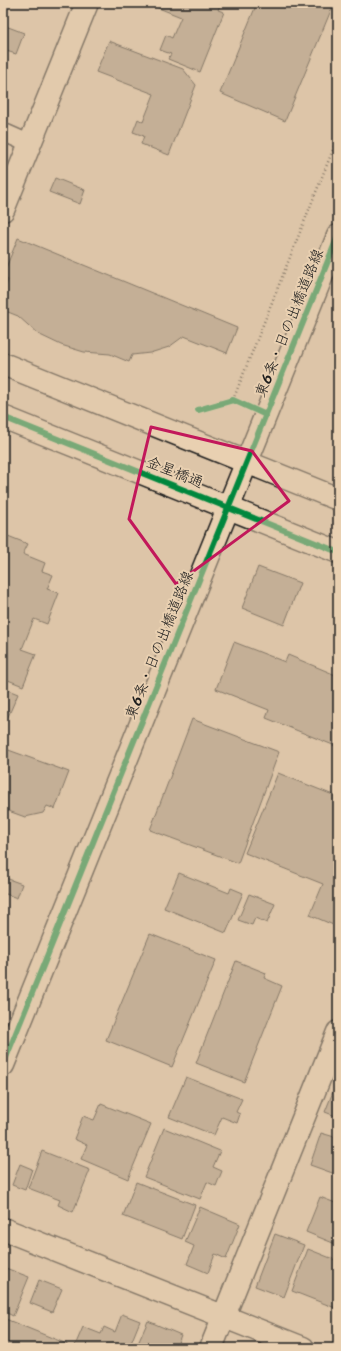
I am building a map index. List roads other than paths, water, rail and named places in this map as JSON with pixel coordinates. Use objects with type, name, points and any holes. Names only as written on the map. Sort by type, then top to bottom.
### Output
[{"type":"street","points":[[3,210],[87,3]]},
{"type":"street","name":"東6条・日の出橋道路線","points":[[3,1065],[338,236]]},
{"type":"street","points":[[3,364],[338,499]]},
{"type":"street","name":"金星橋通","points":[[3,417],[338,552]]},
{"type":"street","points":[[211,1348],[338,1032]]},
{"type":"street","points":[[3,1229],[303,1348]]},
{"type":"lane","points":[[3,132],[30,144]]}]
